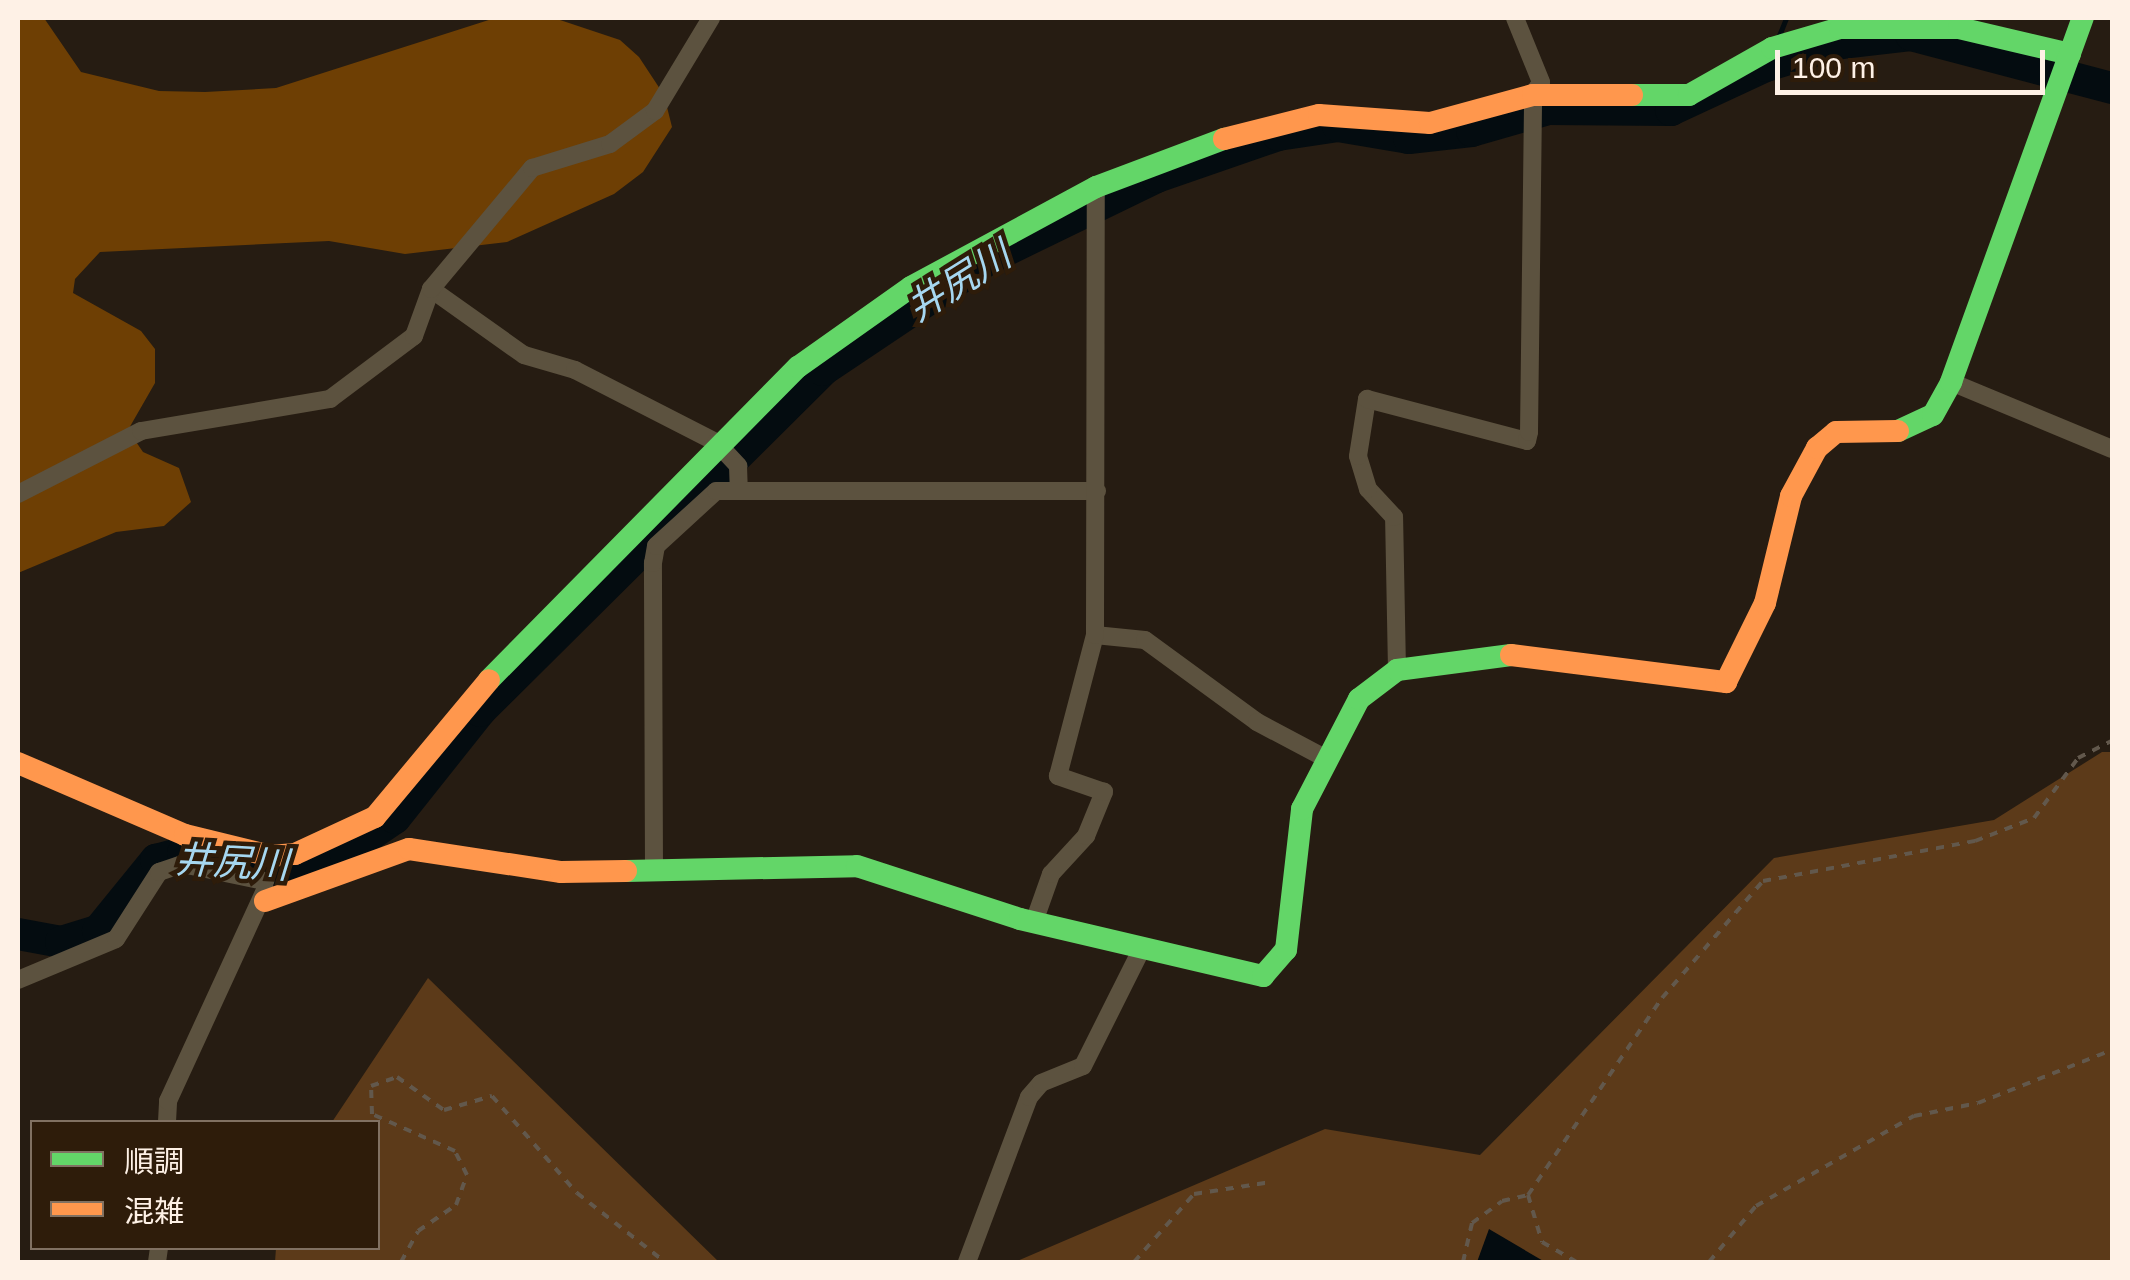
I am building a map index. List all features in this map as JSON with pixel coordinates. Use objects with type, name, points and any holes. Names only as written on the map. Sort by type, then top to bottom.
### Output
[{"type":"street","points":[[18,494],[141,431],[330,399],[414,336],[432,288],[532,168],[610,144],[655,111],[711,18]]},
{"type":"street","points":[[1397,670],[1394,517],[1368,489],[1358,456],[1367,400],[1527,441],[1533,95],[1540,82],[1515,18]]},
{"type":"street","points":[[18,980],[116,939],[159,872],[182,864],[267,876],[408,849],[561,872],[857,866],[1034,922],[1244,977],[1274,970],[1286,950],[1302,810],[1323,757],[1359,698],[1397,670],[1514,655],[1726,682],[1765,604],[1791,496],[1817,448],[1836,432],[1903,431],[1933,415],[1952,382],[2083,18]]},
{"type":"street","points":[[167,1120],[168,1101],[267,876],[295,854],[376,817],[495,673],[716,442],[798,366],[911,287],[1096,186],[1274,121],[1319,115],[1430,123],[1533,95],[1689,95],[1772,48],[1840,28],[1959,28],[2066,64]]},
{"type":"street","points":[[1034,922],[1051,874],[1086,836],[1104,792],[1058,776],[1095,635],[1096,186]]},
{"type":"street","points":[[432,288],[524,354],[575,370],[716,442],[738,466],[739,490]]},
{"type":"street","points":[[1952,382],[2112,450]]},
{"type":"street","points":[[654,870],[656,546],[716,491],[1097,492]]},
{"type":"street","points":[[1095,635],[1145,640],[1184,661],[1257,722],[1323,757]]},
{"type":"street","points":[[18,763],[185,835],[267,876]]},
{"type":"street","points":[[967,1262],[1030,1097],[1041,1083],[1083,1066],[1142,948]]},
{"type":"path","points":[[1463,1262],[1472,1223],[1502,1200],[1528,1195],[1662,998],[1762,881],[1975,841],[2034,818],[2078,758],[2112,742]]},
{"type":"path","points":[[1709,1262],[1756,1206],[1914,1116],[1978,1103],[2112,1050]]},
{"type":"path","points":[[402,1262],[418,1231],[456,1205],[467,1175],[455,1151],[372,1114],[371,1086],[397,1077],[444,1110],[492,1096],[577,1193],[665,1262]]},
{"type":"path","points":[[1134,1262],[1194,1194],[1272,1182]]},
{"type":"path","points":[[1528,1195],[1542,1242],[1576,1262]]},
{"type":"shaded area","points":[[18,18],[44,18],[81,72],[159,91],[205,92],[276,88],[495,18],[554,18],[620,40],[639,57],[664,95],[672,127],[643,172],[614,194],[507,242],[405,254],[329,241],[100,252],[75,279],[73,293],[141,331],[155,349],[155,383],[128,430],[143,452],[179,468],[191,502],[164,526],[116,532],[18,573]]},
{"type":"shaded area","points":[[2102,752],[2112,752],[2112,1262],[1015,1262],[1325,1129],[1480,1155],[1774,858],[1994,820]]},
{"type":"shaded area","points":[[428,978],[719,1262],[275,1262],[276,1250],[380,1250],[380,1120],[333,1120]]},
{"type":"shaded area","points":[[1489,1229],[1545,1262],[1477,1262]]},
{"type":"waterway","points":[[1778,38],[1786,18]]},
{"type":"waterway","name":"井尻川","points":[[18,934],[61,942],[98,931],[156,860],[183,853],[290,872],[345,852],[395,818],[480,711],[823,370],[992,257],[1157,177],[1278,135],[1338,126],[1409,138],[1472,131],[1548,109],[1671,110],[1766,66],[1841,43],[1911,35],[2112,88]]},
{"type":"traffic: fast","points":[[1898,431],[1933,415],[1951,382],[2083,18]]},
{"type":"traffic: fast","points":[[1632,95],[1689,95],[1772,48],[1840,28],[1959,28],[2070,54]]},
{"type":"traffic: fast","points":[[489,680],[798,367],[911,287],[1096,187],[1224,139]]},
{"type":"traffic: fast","points":[[626,871],[857,866],[1020,919],[1263,976],[1286,950],[1302,809],[1359,699],[1397,670],[1511,655]]},
{"type":"traffic: slow","points":[[1224,139],[1319,115],[1430,123],[1533,95],[1632,95]]},
{"type":"traffic: slow","points":[[1511,655],[1726,682],[1765,603],[1791,496],[1817,448],[1836,432],[1898,431]]},
{"type":"traffic: slow","points":[[18,763],[185,835],[271,856],[295,854],[375,817],[489,680]]},
{"type":"traffic: slow","points":[[265,901],[409,849],[561,872],[626,871]]}]
